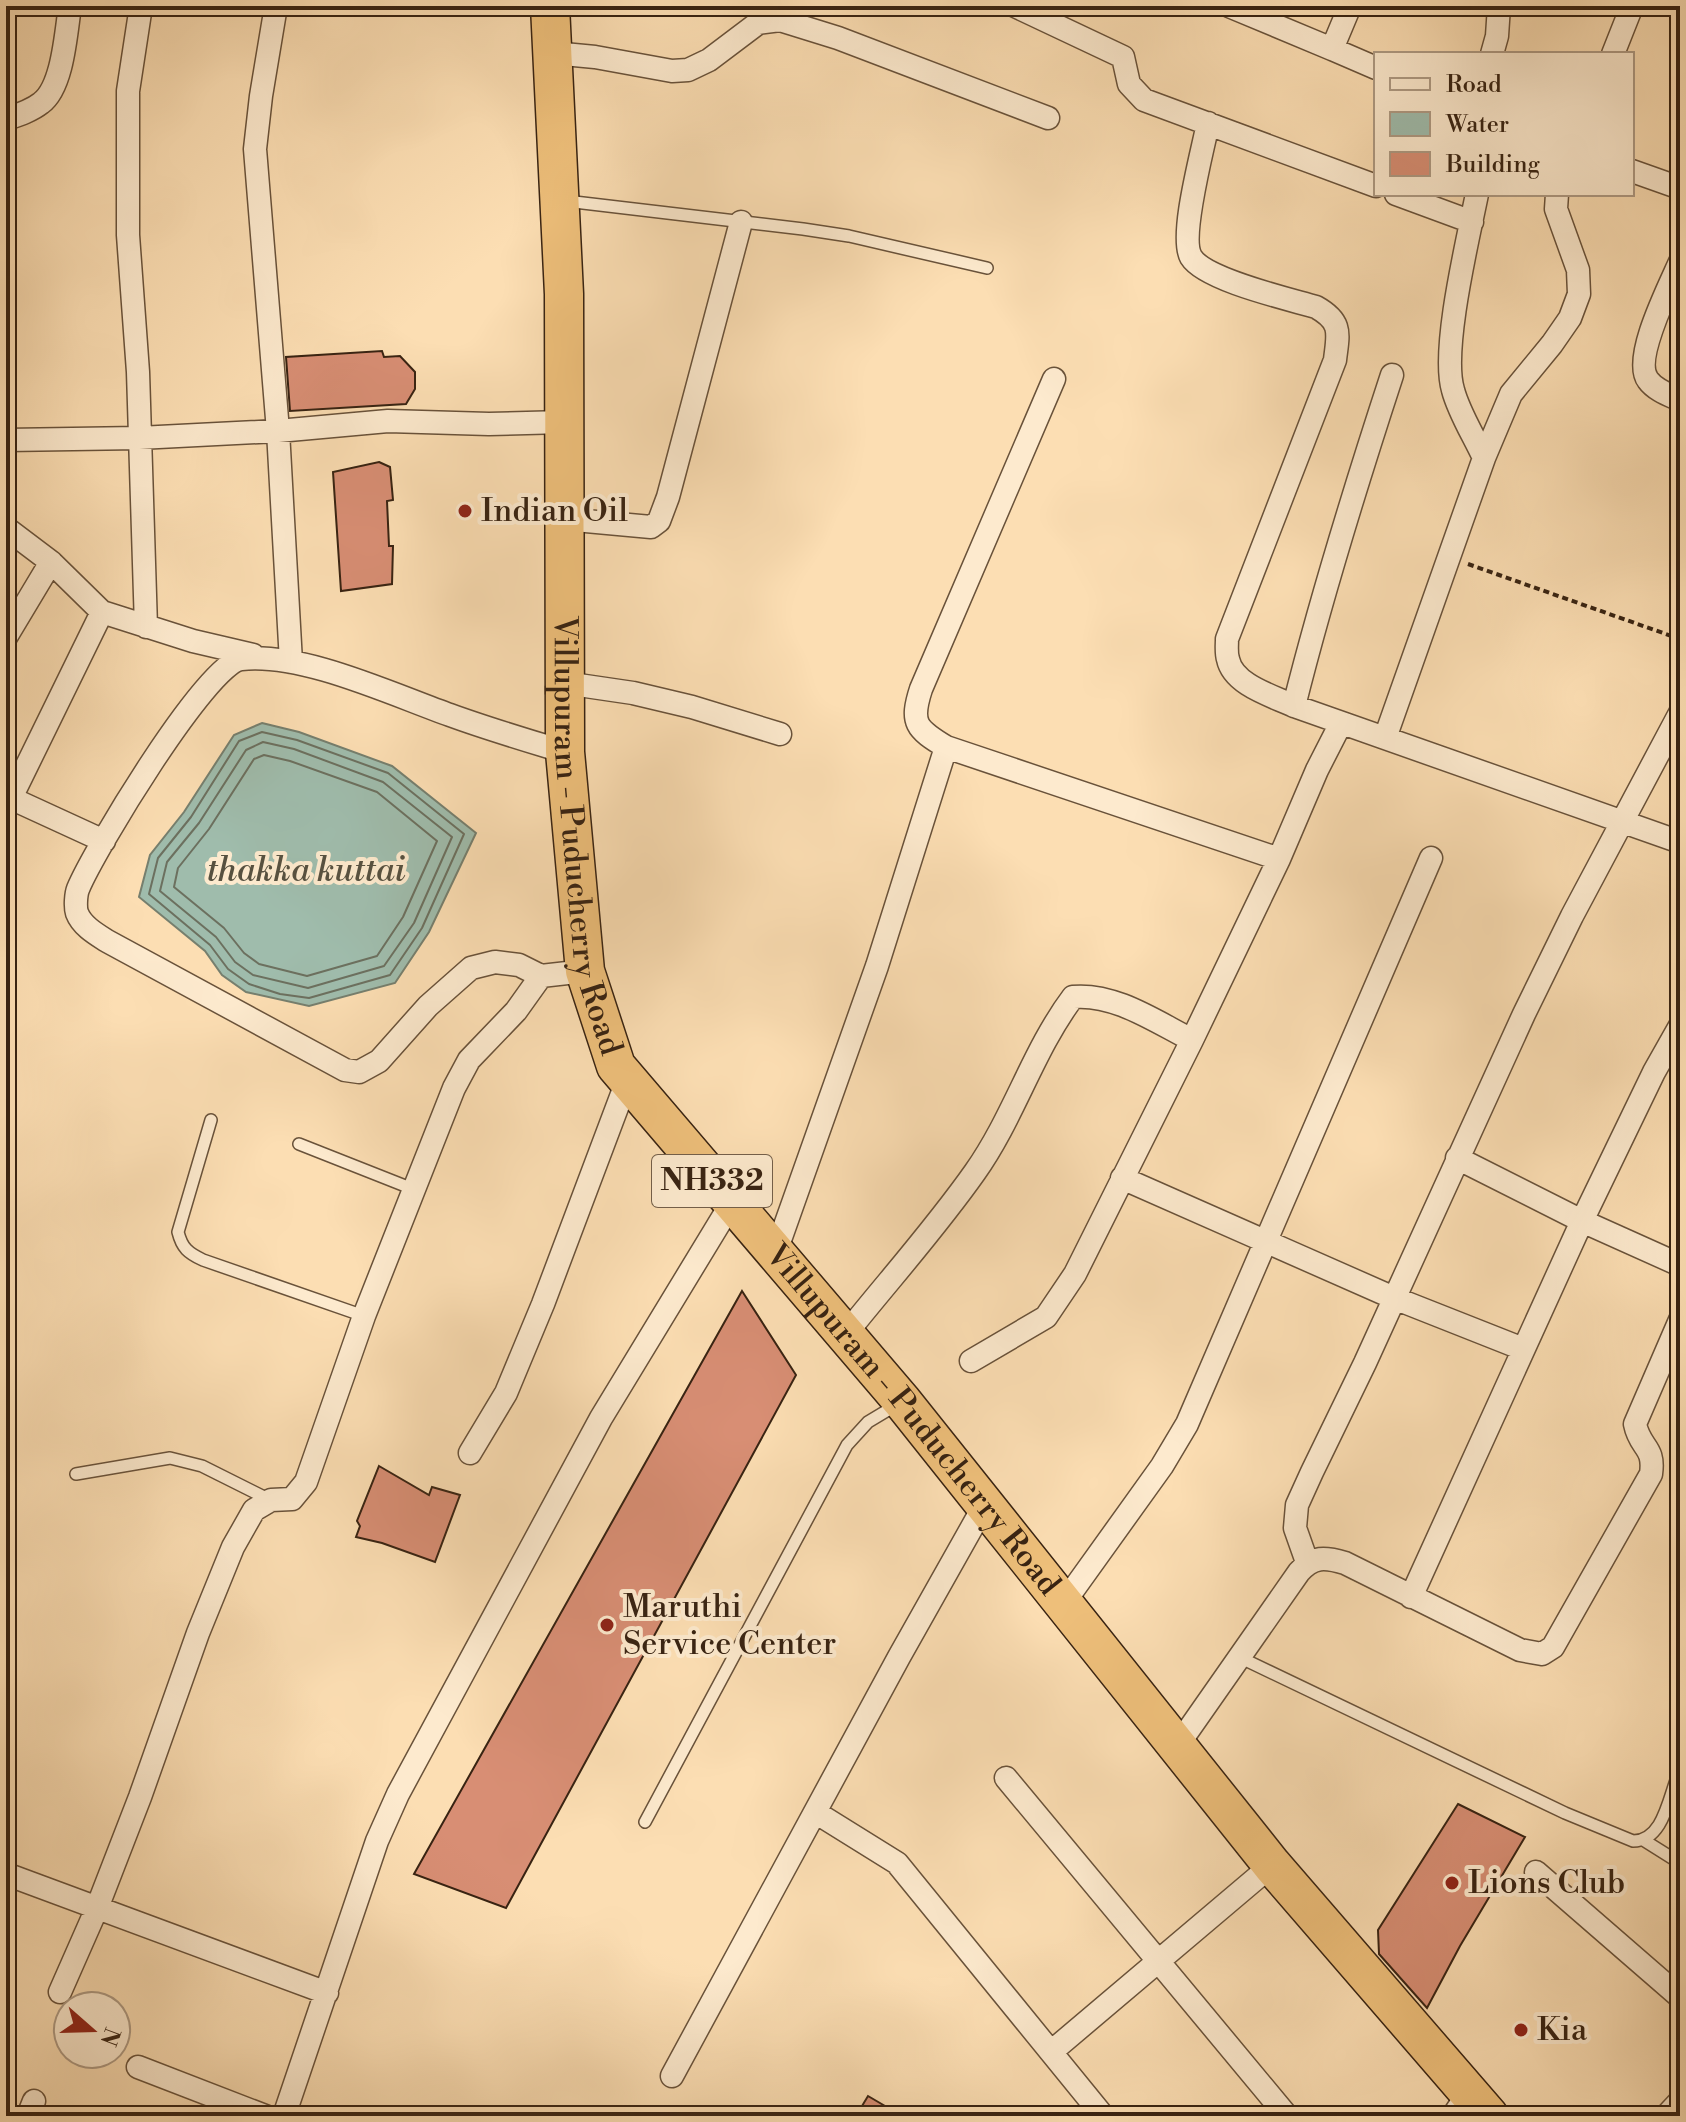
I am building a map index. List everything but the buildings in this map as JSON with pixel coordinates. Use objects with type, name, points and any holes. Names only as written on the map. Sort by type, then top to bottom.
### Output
[{"type":"highway","name":"Villupuram - Puducherry Road","points":[[550,6],[564,294],[565,752],[585,971],[616,1066],[902,1401],[1470,2108]]},
{"type":"street","points":[[6,119],[44,102],[53,90],[70,6]]},
{"type":"street","points":[[141,6],[128,91],[128,235],[146,627]]},
{"type":"street","points":[[276,6],[255,149],[278,431],[291,662]]},
{"type":"street","points":[[1015,6],[1099,43],[1123,57],[1129,84],[1144,100],[1374,185]]},
{"type":"street","points":[[1229,6],[1374,67]]},
{"type":"street","points":[[1332,49],[1350,6]]},
{"type":"street","points":[[1493,52],[1499,6]]},
{"type":"street","points":[[1614,52],[1632,6]]},
{"type":"street","points":[[553,53],[672,71],[688,70],[709,60],[758,23],[780,20],[838,38],[1048,118]]},
{"type":"street","points":[[1208,123],[1186,238],[1191,257],[1230,281],[1316,307],[1329,314],[1338,332],[1335,360],[1227,639],[1228,661],[1237,677],[1294,706],[1680,842]]},
{"type":"street","points":[[1634,172],[1680,188]]},
{"type":"street","points":[[1401,196],[1472,222]]},
{"type":"street","points":[[1477,196],[1454,321],[1450,365],[1452,390],[1484,458]]},
{"type":"street","points":[[1385,738],[1484,458],[1511,394],[1570,318],[1579,294],[1578,270],[1556,209],[1557,196]]},
{"type":"street","points":[[564,519],[651,527],[659,521],[741,222]]},
{"type":"street","points":[[1680,262],[1650,336],[1643,363],[1646,379],[1658,390],[1680,400]]},
{"type":"street","points":[[1294,706],[1348,509],[1392,375]]},
{"type":"street","points":[[1054,379],[921,689],[913,712],[919,728],[946,747],[1279,859]]},
{"type":"street","points":[[6,440],[139,438],[278,431],[388,421],[489,424],[564,422]]},
{"type":"street","points":[[6,528],[51,562],[102,612],[146,627],[309,666],[565,752]]},
{"type":"street","points":[[6,637],[51,562]]},
{"type":"street","points":[[102,612],[9,797],[104,841]]},
{"type":"street","points":[[262,657],[235,660],[210,682],[153,760],[77,892],[76,912],[87,928],[155,969],[345,1070],[359,1072],[379,1061],[428,1006],[471,968],[495,962],[519,965],[541,976],[585,971]]},
{"type":"street","points":[[565,683],[633,693],[780,734]]},
{"type":"street","points":[[1307,1562],[1295,1528],[1297,1505],[1524,1014],[1680,713]]},
{"type":"street","points":[[971,1361],[1046,1317],[1075,1274],[1192,1040],[1341,723]]},
{"type":"street","points":[[775,1254],[877,966],[946,747]]},
{"type":"street","points":[[1063,1604],[1162,1466],[1187,1424],[1431,858]]},
{"type":"street","points":[[61,1990],[97,1908],[233,1547],[254,1510],[271,1500],[292,1499],[306,1482],[364,1316],[436,1131],[469,1060],[516,1011],[541,976]]},
{"type":"street","points":[[845,1335],[975,1173],[1006,1122],[1058,1017],[1073,997],[1088,995],[1107,1000],[1192,1040]]},
{"type":"street","points":[[1411,1597],[1582,1221],[1654,1072],[1680,1026]]},
{"type":"street","points":[[470,1453],[511,1380],[627,1081]]},
{"type":"street","points":[[1457,1158],[1582,1221],[1680,1265]]},
{"type":"street","points":[[1122,1178],[1394,1298],[1523,1349]]},
{"type":"street","points":[[284,2116],[377,1841],[398,1794],[601,1418],[731,1204]]},
{"type":"street","points":[[1178,1745],[1307,1562],[1316,1558],[1345,1563],[1520,1650],[1542,1654],[1553,1647],[1651,1474],[1653,1461],[1650,1452],[1638,1440],[1635,1424],[1680,1320]]},
{"type":"street","points":[[672,2076],[984,1506]]},
{"type":"street","points":[[1006,1778],[1287,2116]]},
{"type":"street","points":[[815,1812],[897,1863],[1103,2116]]},
{"type":"street","points":[[1051,2052],[1272,1865]]},
{"type":"street","points":[[1536,1872],[1680,1997]]},
{"type":"street","points":[[6,1874],[327,1993]]},
{"type":"street","points":[[138,2067],[265,2116]]},
{"type":"street","points":[[1666,2116],[1680,2101]]},
{"type":"lane","points":[[559,201],[849,236],[987,268]]},
{"type":"lane","points":[[211,1120],[178,1232],[181,1245],[203,1260],[364,1316]]},
{"type":"lane","points":[[299,1144],[413,1189]]},
{"type":"lane","points":[[645,1822],[847,1445],[868,1422],[902,1401]]},
{"type":"lane","points":[[76,1474],[170,1458],[202,1466],[271,1500]]},
{"type":"lane","points":[[1239,1657],[1565,1813],[1633,1841],[1645,1841],[1680,1863]]},
{"type":"lane","points":[[1645,1841],[1655,1834],[1680,1770]]},
{"type":"path","points":[[1450,557],[1680,639]]},
{"type":"water","name":"thakka kuttai","points":[[262,723],[299,732],[392,766],[476,833],[429,932],[395,983],[309,1006],[246,992],[222,975],[205,951],[139,897],[150,855],[184,812],[234,735]]},
{"type":"place","name":"Indian Oil","points":[[465,511]]},
{"type":"place","name":"Maruthi Service Center","points":[[607,1625]]},
{"type":"place","name":"Lions Club","points":[[1452,1883]]},
{"type":"place","name":"Kia","points":[[1521,2030]]}]
